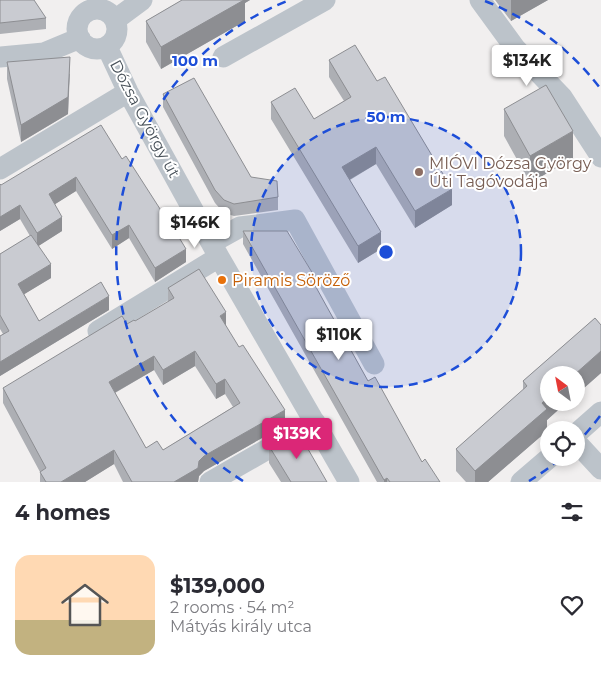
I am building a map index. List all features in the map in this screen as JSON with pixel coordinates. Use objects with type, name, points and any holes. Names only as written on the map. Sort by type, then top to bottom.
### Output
[{"type":"street","points":[[116,20],[142,0]]},
{"type":"street","points":[[223,57],[325,0]]},
{"type":"street","points":[[480,0],[515,48],[562,97],[601,157]]},
{"type":"street","points":[[87,5],[105,10],[116,20],[118,26],[117,35],[107,47],[100,49],[85,45],[77,31],[78,23],[87,5]]},
{"type":"street","points":[[0,57],[44,53],[80,38]]},
{"type":"street","name":"Dózsa György út","points":[[107,47],[128,92],[349,482]]},
{"type":"street","points":[[0,169],[128,92]]},
{"type":"street","points":[[84,339],[216,250],[240,227],[295,220],[374,364]]},
{"type":"street","points":[[585,426],[601,412]]},
{"type":"street","points":[[210,482],[315,422]]},
{"type":"street","points":[[585,452],[601,469]]},
{"type":"street","points":[[521,482],[540,466]]},
{"type":"building","points":[[0,0],[34,0],[46,18],[0,23]]},
{"type":"building","points":[[182,0],[244,0],[161,47],[146,21]]},
{"type":"building","points":[[355,45],[377,81],[385,77],[452,189],[415,211],[376,147],[342,167],[381,232],[358,246],[271,102],[295,88],[314,119],[351,97],[329,60]]},
{"type":"building","points":[[70,57],[68,97],[21,125],[7,62]]},
{"type":"building","points":[[194,78],[251,177],[277,181],[278,197],[234,204],[224,200],[215,190],[163,94]]},
{"type":"building","points":[[546,85],[573,131],[530,156],[504,109]]},
{"type":"building","points":[[101,125],[122,159],[126,156],[186,249],[155,268],[129,225],[112,235],[76,177],[49,194],[62,217],[37,233],[20,205],[0,217],[0,184]]},
{"type":"building","points":[[243,231],[287,231],[316,279],[312,280],[368,381],[375,377],[422,462],[425,459],[440,482],[390,482],[387,478],[384,480]]},
{"type":"building","points":[[31,235],[51,264],[18,284],[39,321],[101,282],[109,296],[0,362],[0,336],[9,331],[0,315],[0,254]]},
{"type":"building","points":[[199,269],[226,312],[220,316],[239,347],[243,345],[285,410],[204,456],[199,461],[198,468],[174,482],[132,482],[114,450],[61,482],[46,482],[40,472],[46,468],[3,388],[122,316],[127,324],[174,298],[168,288]],"holes":[[[195,351],[216,384],[225,379],[240,403],[163,450],[157,441],[146,448],[109,382],[154,356],[163,370]]]},
{"type":"building","points":[[595,318],[601,325],[601,351],[584,366],[540,366]]},
{"type":"building","points":[[540,366],[540,411],[545,411],[475,471],[456,449],[527,386],[523,381]]},
{"type":"building","points":[[297,430],[327,482],[291,482],[269,446]]},
{"type":"place","name":"MIÓVI Dózsa György Úti Tagóvodája","points":[[419,172]]},
{"type":"place","name":"Piramis Söröző","points":[[222,280]]}]
